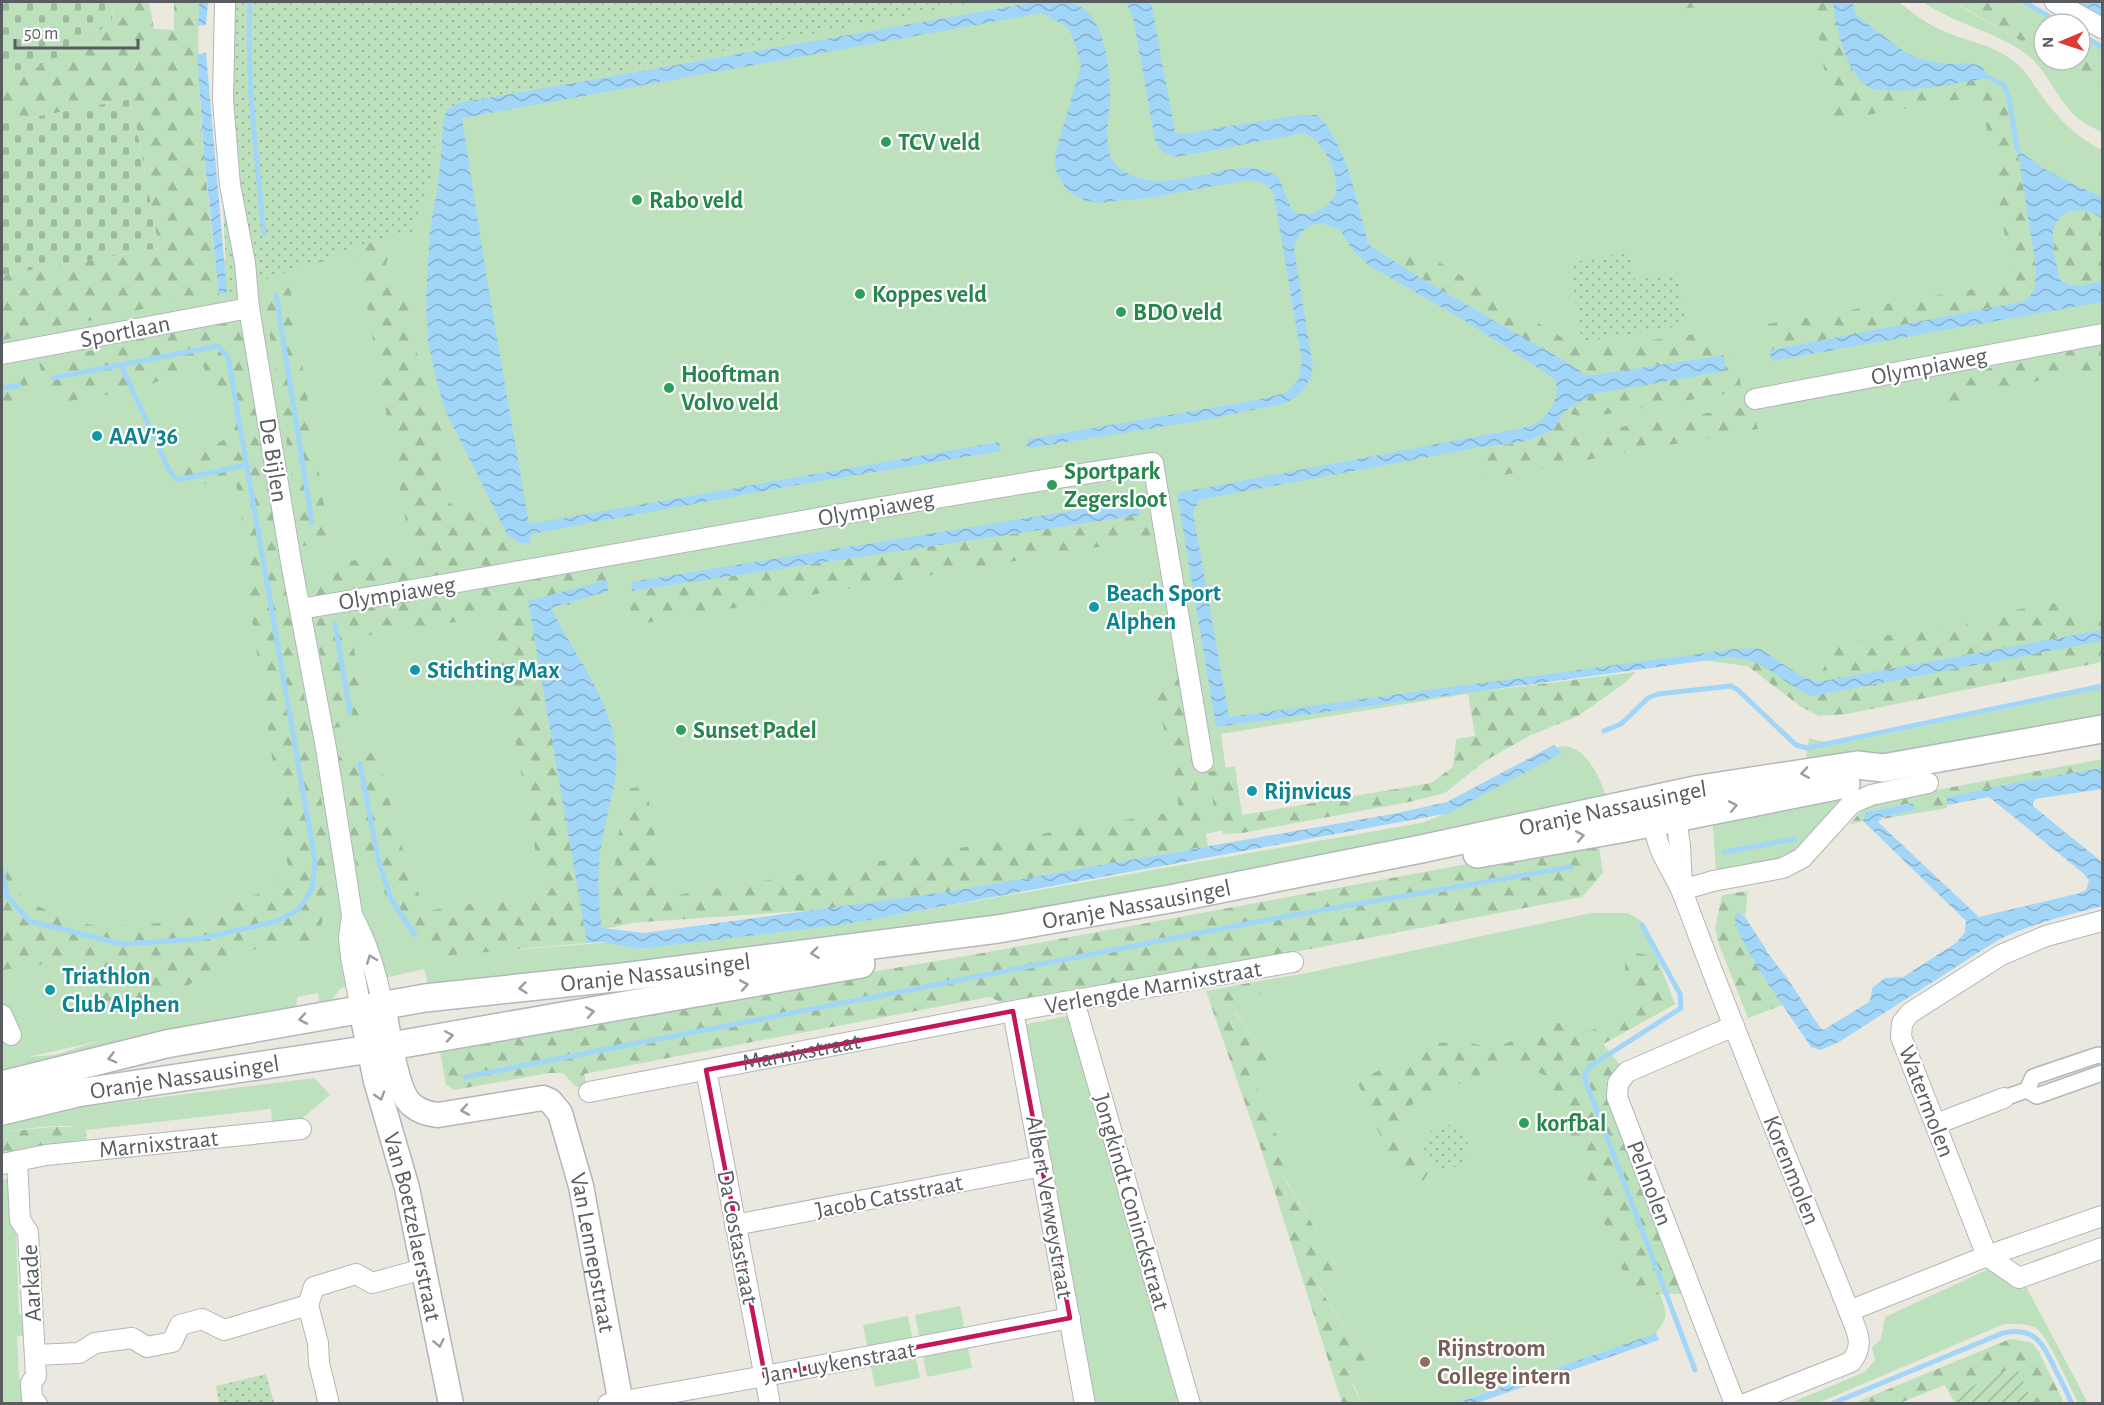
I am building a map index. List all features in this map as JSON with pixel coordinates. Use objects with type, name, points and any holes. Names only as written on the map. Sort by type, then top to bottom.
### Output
[{"type":"main road","name":"Oranje Nassausingel","points":[[2,1111],[77,1093],[380,1048],[937,951],[1235,896],[1662,813],[1700,789],[1857,765],[1883,768],[2103,729]]},
{"type":"main road","name":"Oranje Nassausingel","points":[[2,1085],[166,1044],[425,998],[622,977],[998,929],[1175,898],[1421,849],[1662,813]]},
{"type":"street","name":"De Bijlen","points":[[225,2],[223,100],[230,185],[248,281],[249,308],[300,609],[326,748],[351,915],[364,937],[375,969],[372,1007]]},
{"type":"street","points":[[2055,2],[2103,28]]},
{"type":"street","name":"Sportlaan","points":[[2,354],[249,308]]},
{"type":"street","name":"Olympiaweg","points":[[1755,399],[2103,334]]},
{"type":"street","name":"Olympiaweg","points":[[300,609],[513,574],[1014,484],[1153,463],[1203,762]]},
{"type":"street","points":[[1682,890],[1713,881],[1783,868],[1802,858],[1851,804],[1871,795],[1928,783]]},
{"type":"street","name":"Korenmolen","points":[[1662,813],[1659,850],[1682,890],[1859,1339],[1858,1353],[1851,1362],[1745,1404]]},
{"type":"street","name":"Watermolen","points":[[1987,1256],[1901,1037],[1902,1023],[1910,1013],[2001,955],[2046,936],[2103,921]]},
{"type":"street","name":"Verlengde Marnixstraat","points":[[1013,1011],[1293,962]]},
{"type":"street","name":"Jongkindt Coninckstraat","points":[[1074,1001],[1190,1404]]},
{"type":"street","points":[[372,1007],[380,1048],[410,1104],[425,1113],[395,1142]]},
{"type":"street","name":"Marnixstraat","points":[[590,1092],[1013,1011]]},
{"type":"street","name":"Albert Verweystraat","points":[[1013,1011],[1085,1404]]},
{"type":"street","points":[[2,1015],[11,1035]]},
{"type":"street","name":"Pelmolen","points":[[1734,1026],[1627,1072],[1618,1083],[1617,1097],[1735,1404]]},
{"type":"street","name":"Van Boetzelaerstraat","points":[[380,1048],[376,1081],[407,1188],[452,1404]]},
{"type":"street","points":[[1936,1124],[2026,1090],[2033,1077],[2098,1055],[2103,1056]]},
{"type":"street","name":"Da Costastraat","points":[[706,1070],[770,1404]]},
{"type":"street","points":[[2026,1090],[2037,1096],[2103,1073]]},
{"type":"street","name":"Van Lennepstraat","points":[[425,1113],[438,1115],[543,1098],[555,1106],[560,1113],[581,1186],[617,1403]]},
{"type":"street","name":"Marnixstraat","points":[[9,1163],[46,1155],[301,1129]]},
{"type":"street","name":"Aarkade","points":[[9,1163],[20,1220],[28,1232],[36,1376],[31,1383],[32,1399],[37,1404]]},
{"type":"street","name":"Jacob Catsstraat","points":[[735,1225],[1042,1166]]},
{"type":"street","points":[[1849,1311],[1987,1256],[2103,1216]]},
{"type":"street","points":[[1987,1256],[2019,1278],[2103,1248]]},
{"type":"street","points":[[329,1404],[319,1363],[318,1343],[308,1305],[314,1287],[356,1274],[372,1284],[423,1269]]},
{"type":"street","points":[[35,1355],[79,1353],[95,1342],[132,1338],[147,1347],[172,1342],[180,1325],[202,1319],[224,1330],[308,1305]]},
{"type":"street","name":"Jan Luykenstraat","points":[[617,1403],[1070,1318]]},
{"type":"highlighted area","points":[[1013,1011],[1070,1318],[765,1376],[706,1070]]},
{"type":"green space","points":[[2,2],[113,2],[112,19],[85,43],[39,66],[2,74]]},
{"type":"green space","points":[[113,2],[149,2],[154,29],[174,30],[174,2],[199,2],[201,112],[219,295],[179,301],[2,340],[2,275],[159,248],[131,99],[2,123],[2,74],[39,66],[112,19]]},
{"type":"green space","points":[[214,2],[975,2],[548,85],[438,109],[433,172],[412,232],[381,239],[227,293]]},
{"type":"green space","name":"Sportpark Zegersloot","points":[[768,2],[1899,2],[1935,27],[1989,47],[2016,63],[2061,119],[2084,139],[2102,150],[2102,649],[1828,700],[1753,667],[1688,658],[1221,734],[1234,828],[1126,850],[632,923],[515,950],[856,922],[1421,823],[1440,816],[1551,749],[1563,746],[1574,749],[1589,762],[1600,781],[1610,809],[941,929],[429,987],[424,969],[341,988],[333,999],[320,1006],[318,993],[297,997],[296,1008],[2,1076],[2,322],[247,255],[419,106]],"holes":[[[99,1041],[54,1055],[28,1057]]]},
{"type":"green space","points":[[1667,2],[1724,2],[1672,11]]},
{"type":"green space","points":[[1813,2],[1833,2],[1839,36],[1856,76],[1880,91],[1990,78],[2004,85],[2009,99],[2036,267],[2035,289],[2026,301],[1770,350],[1767,324],[1997,285],[2007,279],[2009,260],[1982,101],[1975,97],[1855,117],[1832,116]]},
{"type":"green space","points":[[1923,2],[1963,2],[1961,7],[2032,47],[2032,59],[1998,37]]},
{"type":"green space","points":[[1963,2],[1986,2],[2032,27],[2032,47],[1961,6]]},
{"type":"green space","points":[[1986,2],[2018,2],[2036,12],[2032,12],[2032,27]]},
{"type":"green space","points":[[2092,44],[2102,49],[2102,67],[2092,62]]},
{"type":"green space","points":[[2092,62],[2102,67],[2102,78],[2095,92],[2069,72],[2092,72]]},
{"type":"green space","points":[[2069,72],[2095,92],[2102,78],[2102,132],[2075,116],[2044,73]]},
{"type":"green space","points":[[131,99],[159,248],[2,275],[2,123]]},
{"type":"green space","points":[[2079,209],[2094,212],[2102,219],[2102,280],[2081,286],[2060,280],[2053,243],[2055,225],[2059,217],[2065,212]]},
{"type":"green space","points":[[397,225],[385,268],[386,279],[412,298],[418,363],[447,447],[447,468],[443,493],[451,504],[459,509],[481,506],[520,564],[311,599],[308,569],[411,550],[358,257],[275,268]]},
{"type":"green space","points":[[1416,248],[1574,345],[1587,349],[1696,334],[1723,355],[1735,353],[1742,391],[1584,418],[1564,412],[1593,394],[1726,367],[1724,355],[1588,376],[1382,254]]},
{"type":"green space","points":[[1630,252],[1635,280],[1677,273],[1686,325],[1582,342],[1569,263]]},
{"type":"green space","points":[[289,280],[330,544],[303,546],[262,286]]},
{"type":"green space","points":[[241,317],[325,822],[329,899],[318,935],[298,947],[268,943],[220,966],[180,990],[98,1021],[89,958],[2,970],[2,844],[6,864],[22,899],[71,921],[103,927],[161,923],[213,912],[265,891],[288,866],[245,571],[250,564],[235,478],[182,488],[179,464],[236,433],[200,360],[142,389],[51,404],[39,364],[155,334]]},
{"type":"green space","points":[[2102,344],[2102,369],[1961,395],[1964,412],[1955,413],[1947,406],[1943,378]]},
{"type":"green space","points":[[24,370],[31,399],[2,404],[2,373]]},
{"type":"green space","points":[[1752,406],[1758,429],[1481,479],[1476,448],[1533,439],[1552,429],[1558,420],[1583,433]]},
{"type":"green space","points":[[1152,513],[1155,533],[1140,540],[633,625],[630,612],[632,591]]},
{"type":"green space","points":[[605,565],[612,597],[551,608],[543,597],[528,601],[587,943],[431,957],[388,902],[376,871],[358,875],[337,757],[378,752],[404,852],[426,911],[543,893],[493,616],[352,638],[367,724],[333,728],[314,621],[339,611]]},
{"type":"green space","points":[[2079,599],[2084,624],[2102,621],[2102,630],[1818,682],[1833,645],[1967,621],[1969,634],[1995,630],[1992,614]]},
{"type":"green space","points":[[2102,641],[2102,662],[1847,714],[1819,716],[1800,706],[1738,659],[1755,658],[1798,685],[1956,668]]},
{"type":"green space","points":[[1636,672],[1625,683],[1578,716],[1529,736],[1485,761],[1445,793],[1409,802],[1242,833],[1223,834],[1215,813],[1208,772],[1235,766],[1242,815],[1431,783],[1453,767],[1456,739],[1475,736],[1468,693]]},
{"type":"green space","points":[[1178,677],[1208,846],[927,897],[832,909],[614,924],[613,890],[616,856],[626,789],[646,786],[666,897],[1179,811],[1176,782],[1153,681]]},
{"type":"green space","points":[[2102,688],[2102,721],[2024,736],[1805,766],[1809,738],[1833,742],[1873,737]]},
{"type":"green space","points":[[2102,759],[2102,768],[1947,797],[1947,808],[1882,819],[1878,822],[1881,817],[1914,811],[1912,803],[1865,812],[1863,821],[1849,825],[1864,808],[1904,796]]},
{"type":"green space","points":[[1852,791],[1804,854],[1716,872],[1712,815]]},
{"type":"green space","points":[[1598,840],[1603,873],[1582,897],[1097,990],[1090,986],[1000,1002],[990,997],[584,1074],[587,1086],[576,1087],[563,1073],[549,1073],[454,1090],[446,1085],[439,1046],[983,953]]},
{"type":"green space","points":[[1748,891],[1745,917],[1742,913],[1753,959],[1783,1005],[1748,1018],[1718,942],[1715,928],[1722,895]]},
{"type":"green space","points":[[1591,913],[1628,913],[1644,923],[1675,1004],[1587,1053],[1635,1303],[1660,1294],[1666,1315],[1663,1323],[1656,1333],[1456,1403],[1361,1403],[1349,1379],[1369,1366],[1317,1283],[1338,1271],[1327,1248],[1284,1177],[1294,1169],[1271,1124],[1254,1077],[1268,1070],[1269,1062],[1235,1011],[1273,984],[1270,979]]},
{"type":"green space","points":[[1637,953],[1653,956],[1675,1004],[1603,1044],[1620,1065],[1606,1081],[1684,1294],[1659,1294],[1635,1303],[1548,1077],[1511,1059],[1491,1066],[1476,1078],[1416,1098],[1405,1122],[1404,1137],[1429,1171],[1421,1185],[1402,1186],[1357,1081],[1437,1043],[1465,1042],[1493,1048],[1518,1039],[1544,1023],[1563,1023],[1589,1031],[1622,1020],[1642,1004],[1625,983],[1625,962]]},
{"type":"green space","points":[[1270,979],[1274,984],[1235,1012],[1269,1062],[1269,1070],[1254,1077],[1282,1147],[1295,1169],[1284,1178],[1327,1248],[1338,1271],[1317,1284],[1369,1366],[1350,1379],[1361,1403],[1342,1403],[1262,1152],[1206,991]]},
{"type":"green space","points":[[1067,1016],[1071,1020],[1181,1403],[1091,1403],[1022,1025]]},
{"type":"green space","points":[[314,1078],[330,1095],[298,1122],[272,1125],[271,1109],[86,1130],[79,1127],[58,1126],[2,1132],[2,1123],[66,1109]]},
{"type":"green space","points":[[1446,1125],[1461,1132],[1468,1147],[1461,1162],[1446,1169],[1431,1162],[1424,1147],[1431,1132]]},
{"type":"green space","points":[[52,1127],[81,1127],[86,1130],[87,1145],[2,1158],[2,1132]]},
{"type":"green space","points":[[14,1177],[19,1313],[28,1323],[27,1336],[17,1336],[19,1379],[25,1378],[28,1403],[2,1403],[2,1180]]},
{"type":"green space","points":[[1991,1268],[2023,1281],[2088,1403],[2078,1403],[2053,1352],[2037,1329],[2025,1325],[2004,1324],[1818,1403],[1788,1404],[1865,1372],[1875,1360],[1872,1347],[1881,1339],[1885,1317]]},
{"type":"green space","points":[[960,1306],[965,1331],[920,1340],[915,1315]]},
{"type":"green space","points":[[908,1316],[913,1341],[868,1350],[863,1325]]},
{"type":"green space","points":[[2010,1339],[2030,1342],[2038,1350],[2064,1403],[2034,1403],[2016,1366],[1951,1396],[1945,1385],[1900,1403],[1852,1404]]},
{"type":"green space","points":[[967,1342],[972,1368],[927,1377],[922,1351]]},
{"type":"green space","points":[[915,1353],[920,1378],[875,1387],[870,1362]]},
{"type":"green space","points":[[2016,1366],[2034,1403],[1955,1403],[1951,1396]]},
{"type":"green space","points":[[266,1374],[274,1403],[219,1403],[216,1386]]},
{"type":"water","points":[[199,2],[208,2],[206,25],[198,26]]},
{"type":"water","points":[[1036,2],[1072,3],[1086,11],[1094,20],[1104,46],[1109,75],[1107,136],[1109,151],[1114,162],[1127,173],[1141,179],[1157,181],[1237,169],[1258,169],[1278,176],[1291,208],[1302,214],[1316,212],[1323,208],[1336,192],[1336,179],[1328,157],[1320,145],[1304,133],[1176,157],[1162,152],[1155,140],[1133,18],[1126,2],[1151,2],[1175,132],[1181,134],[1299,115],[1318,115],[1329,129],[1344,159],[1369,245],[1427,282],[1588,376],[1724,355],[1725,370],[1720,372],[1593,394],[1564,412],[1553,430],[1527,441],[1476,448],[1199,500],[1193,512],[1229,717],[1734,649],[1759,648],[1801,676],[1818,682],[2102,630],[2102,641],[1812,696],[1759,664],[1731,657],[1216,727],[1177,493],[1532,425],[1545,416],[1554,401],[1557,390],[1555,379],[1467,322],[1368,265],[1352,249],[1340,230],[1316,224],[1303,231],[1294,248],[1313,367],[1310,379],[1300,394],[1286,403],[1204,420],[1030,448],[1027,446],[1028,439],[1251,401],[1285,393],[1298,381],[1302,362],[1274,195],[1267,186],[1248,180],[1154,197],[1099,203],[1083,200],[1067,191],[1055,169],[1056,151],[1081,65],[1073,38],[1067,27],[1042,13],[462,118],[529,524],[999,442],[1001,451],[791,486],[531,534],[530,543],[519,543],[508,536],[445,410],[428,340],[426,298],[430,230],[447,109],[459,103]]},
{"type":"water","points":[[1833,2],[1852,2],[1857,16],[1905,52],[1934,62],[1969,63],[1981,66],[1990,78],[1908,90],[1877,90],[1867,86],[1859,79],[1847,59],[1836,23]]},
{"type":"water","points":[[2072,2],[2102,2],[2102,20]]},
{"type":"water","points":[[206,53],[227,293],[219,295],[204,155],[197,54]]},
{"type":"water","points":[[2017,148],[2047,170],[2102,197],[2102,219],[2088,211],[2080,210],[2062,215],[2056,222],[2053,240],[2060,280],[2081,286],[2102,280],[2102,302],[1772,361],[1770,350],[2026,301],[2035,289],[2036,267]]},
{"type":"water","points":[[1138,500],[1140,515],[632,591],[631,582]]},
{"type":"water","points":[[607,580],[608,591],[551,608],[599,694],[607,712],[616,750],[614,784],[599,863],[598,895],[602,928],[644,933],[947,892],[1398,813],[1447,802],[1554,745],[1562,753],[1449,813],[847,924],[639,949],[603,942],[587,943],[528,601]]},
{"type":"water","points":[[2102,768],[2102,789],[2035,799],[2033,806],[2102,862],[2102,906],[2062,916],[1998,940],[1839,1042],[1820,1050],[1811,1047],[1743,941],[1735,915],[1739,913],[1745,917],[1821,1029],[1825,1029],[1869,1002],[1872,988],[1885,978],[1903,977],[1956,943],[1965,932],[1966,921],[1863,821],[1865,812],[1913,803],[1914,811],[1881,817],[1878,822],[1979,917],[2080,893],[2086,890],[2089,880],[1989,797],[1947,805],[1947,797]]},
{"type":"water","points":[[1656,1333],[1659,1340],[1477,1403],[1456,1403]]},
{"type":"waterway","points":[[250,2],[251,89],[264,234]]},
{"type":"waterway","points":[[2024,2],[2041,12]]},
{"type":"waterway","points":[[2092,41],[2102,47]]},
{"type":"waterway","points":[[1990,78],[2004,85],[2009,99],[2017,148]]},
{"type":"waterway","points":[[276,295],[312,523]]},
{"type":"waterway","points":[[2,870],[7,896],[29,921],[123,944],[198,939],[278,921],[299,909],[312,889],[315,861],[228,357],[218,346],[53,378]]},
{"type":"waterway","points":[[121,365],[169,470],[177,480],[246,465]]},
{"type":"waterway","points":[[2,388],[19,385]]},
{"type":"waterway","points":[[335,624],[350,713]]},
{"type":"waterway","points":[[1604,731],[1621,724],[1648,698],[1658,694],[1731,686],[1796,745],[1807,748],[2102,686]]},
{"type":"waterway","points":[[360,764],[379,863],[391,899],[415,935]]},
{"type":"waterway","points":[[1724,852],[1795,839]]},
{"type":"waterway","points":[[465,1077],[1266,920],[1571,867]]},
{"type":"waterway","points":[[1642,925],[1680,994],[1681,1008],[1589,1067],[1584,1077],[1695,1370]]},
{"type":"waterway","points":[[1831,1404],[2003,1333],[2014,1332],[2030,1335],[2042,1345],[2072,1404]]},
{"type":"place","name":"TCV veld","points":[[886,142]]},
{"type":"place","name":"Rabo veld","points":[[637,200]]},
{"type":"place","name":"Koppes veld","points":[[860,294]]},
{"type":"place","name":"BDO veld","points":[[1121,312]]},
{"type":"place","name":"Hooftman Volvo veld","points":[[669,388]]},
{"type":"place","name":"AAV'36","points":[[97,436]]},
{"type":"place","name":"Sportpark Zegersloot","points":[[1052,485]]},
{"type":"place","name":"Beach Sport Alphen","points":[[1094,607]]},
{"type":"place","name":"Stichting Max","points":[[415,670]]},
{"type":"place","name":"Sunset Padel","points":[[681,730]]},
{"type":"place","name":"Rijnvicus","points":[[1252,791]]},
{"type":"place","name":"Triathlon Club Alphen","points":[[50,990]]},
{"type":"place","name":"korfbal","points":[[1524,1123]]},
{"type":"place","name":"Rijnstroom College intern","points":[[1425,1362]]}]
